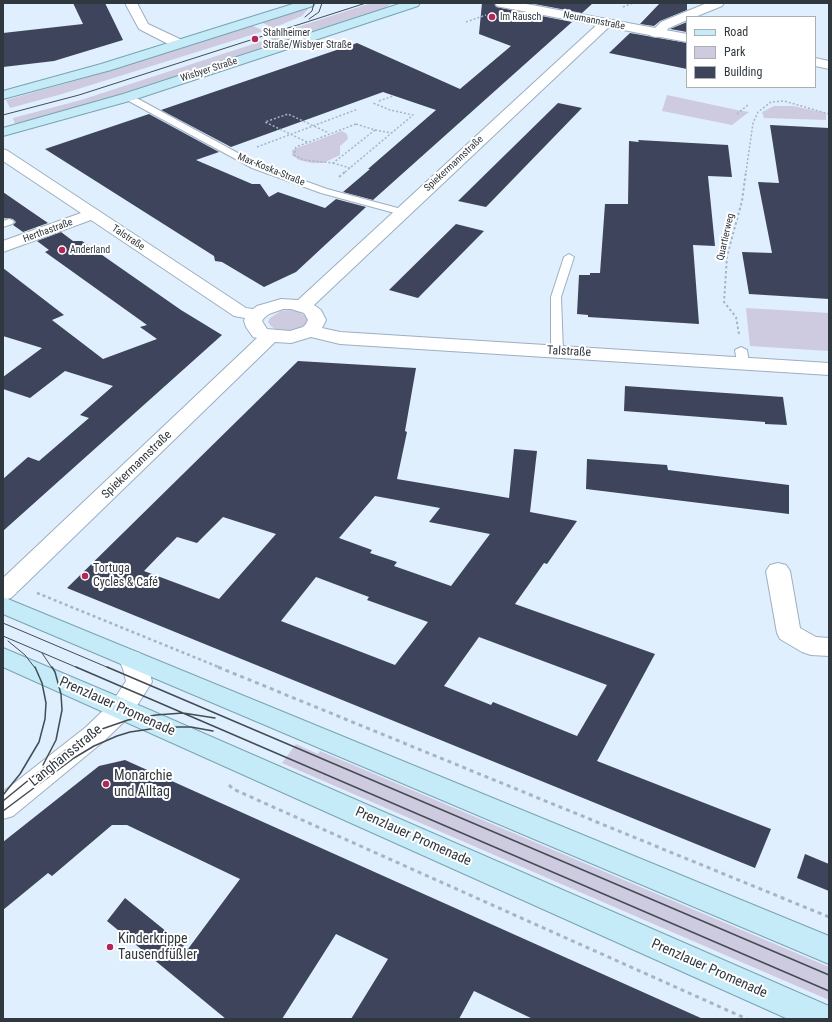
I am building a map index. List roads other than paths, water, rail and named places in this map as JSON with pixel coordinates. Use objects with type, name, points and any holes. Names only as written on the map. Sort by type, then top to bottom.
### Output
[{"type":"main road","points":[[3,95],[73,76],[309,3]]},
{"type":"main road","name":"Wisbyer Straße","points":[[3,132],[128,97],[414,3]]},
{"type":"main road","points":[[3,606],[829,950]]},
{"type":"main road","name":"Prenzlauer Promenade","points":[[3,657],[122,708],[823,1019]]},
{"type":"street","points":[[131,3],[143,26],[179,44]]},
{"type":"street","name":"Neumannstraße","points":[[501,3],[686,38]]},
{"type":"street","points":[[687,16],[718,3]]},
{"type":"street","points":[[656,32],[665,25],[686,16]]},
{"type":"street","name":"Spiekermannstraße","points":[[302,306],[606,23]]},
{"type":"street","points":[[816,62],[829,65]]},
{"type":"street","name":"Talstraße","points":[[3,154],[240,312],[256,315]]},
{"type":"street","name":"Herthastraße","points":[[3,247],[93,214]]},
{"type":"street","points":[[292,304],[302,306],[315,314],[317,320],[316,325],[310,331],[291,337],[270,336],[260,332],[255,327],[254,321],[256,315],[262,310],[271,306],[292,304]]},
{"type":"street","name":"Talstraße","points":[[310,331],[340,338],[557,352],[742,357],[829,369]]},
{"type":"street","name":"Spiekermannstraße","points":[[3,592],[270,336]]},
{"type":"street","points":[[778,571],[789,633],[811,646],[829,647]]},
{"type":"street","name":"Langhansstraße","points":[[3,808],[95,734],[122,708],[140,682],[131,659]]},
{"type":"lane","name":"Max-Koska-Straße","points":[[128,97],[234,156],[255,166],[324,191],[402,212]]},
{"type":"lane","points":[[557,352],[556,297],[568,257]]},
{"type":"tram line","points":[[305,17],[312,11],[314,3]]},
{"type":"tram line","points":[[309,19],[319,12],[322,3]]},
{"type":"tram line","points":[[3,115],[79,95],[366,3]]},
{"type":"tram line","points":[[3,623],[109,668]]},
{"type":"tram line","points":[[3,636],[78,668]]},
{"type":"tram line","points":[[8,641],[25,655],[35,668]]},
{"type":"tram line","points":[[42,653],[52,668]]},
{"type":"tram line","points":[[3,795],[20,774],[39,742],[45,719],[46,703],[42,683],[35,667]]},
{"type":"tram line","points":[[43,765],[56,740],[62,710],[61,694],[55,672],[52,667]]},
{"type":"tram line","points":[[76,667],[183,713]]},
{"type":"tram line","points":[[107,667],[829,975]]},
{"type":"tram line","points":[[3,801],[63,752],[99,730],[128,720],[156,715],[183,713]]},
{"type":"tram line","points":[[183,713],[829,991]]},
{"type":"tram line","points":[[183,713],[215,718]]},
{"type":"tram line","points":[[3,811],[74,758],[94,746],[117,736],[130,732],[164,727],[191,727],[213,731]]},
{"type":"place","name":"Im Rausch","points":[[492,17]]},
{"type":"place","name":"Stahlheimer Straße/Wisbyer Straße","points":[[255,39]]},
{"type":"place","name":"Anderland","points":[[62,250]]},
{"type":"place","name":"Tortuga Cycles & Café","points":[[85,576]]},
{"type":"place","name":"Monarchie und Alltag","points":[[106,784]]},
{"type":"place","name":"Kinderkrippe Tausendfüßler","points":[[110,947]]}]
